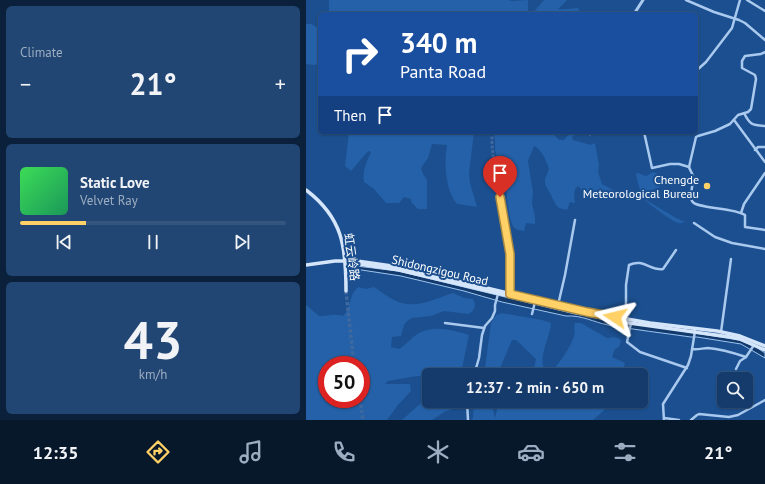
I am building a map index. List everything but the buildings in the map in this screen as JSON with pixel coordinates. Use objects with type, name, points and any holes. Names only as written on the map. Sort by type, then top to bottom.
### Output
[{"type":"main road","name":"虹云岭路","points":[[306,190],[324,206],[337,226],[341,236],[345,261],[346,291]]},
{"type":"main road","name":"Shidongzigou Road","points":[[345,261],[399,270],[586,315],[730,337],[765,350]]},
{"type":"main road","name":"Shidongzigou Road","points":[[306,264],[357,261],[399,267],[587,312],[740,336],[765,346]]},
{"type":"street","points":[[635,12],[643,0]]},
{"type":"street","points":[[686,0],[746,24],[765,40]]},
{"type":"street","points":[[698,69],[706,62],[732,28],[736,19],[740,0]]},
{"type":"street","points":[[747,0],[765,12]]},
{"type":"street","points":[[765,52],[761,54],[748,55],[743,58],[742,68],[752,72],[756,79],[751,110],[738,115],[730,124],[697,137],[689,167],[692,175],[691,195],[694,204],[722,208],[741,213],[744,215],[745,227],[765,230]]},
{"type":"street","points":[[744,113],[753,125],[765,126]]},
{"type":"street","points":[[734,120],[765,162]]},
{"type":"street","points":[[644,134],[652,168],[670,164],[689,167]]},
{"type":"street","points":[[755,150],[758,147],[765,147]]},
{"type":"street","points":[[494,164],[510,254],[510,294]]},
{"type":"street","points":[[741,213],[744,204],[765,174]]},
{"type":"street","points":[[558,305],[575,220]]},
{"type":"street","points":[[694,223],[715,237],[732,243],[765,249]]},
{"type":"street","points":[[626,319],[626,285],[629,265],[644,263],[655,269],[663,269],[676,250]]},
{"type":"street","points":[[721,332],[731,259]]},
{"type":"street","points":[[476,368],[484,328],[492,318],[495,311],[498,294]]},
{"type":"street","points":[[532,314],[535,303]]},
{"type":"street","points":[[445,323],[484,328]]},
{"type":"street","points":[[631,323],[627,342],[638,351],[687,368]]},
{"type":"street","points":[[679,420],[664,419],[663,404],[687,368],[695,332]]},
{"type":"street","points":[[736,369],[740,360],[746,357],[753,345]]},
{"type":"street","points":[[692,349],[700,350],[707,348],[746,357]]},
{"type":"street","points":[[693,419],[699,414],[729,417],[738,416],[765,400]]},
{"type":"street","points":[[467,408],[468,420]]},
{"type":"shaded area","points":[[329,0],[528,0],[528,12],[329,12]]},
{"type":"shaded area","points":[[544,0],[567,0],[558,9],[578,8],[579,10],[576,12],[534,12]]},
{"type":"shaded area","points":[[306,24],[311,24],[318,28],[318,64],[306,64]]},
{"type":"shaded area","points":[[349,134],[474,134],[469,173],[470,183],[477,207],[457,204],[453,198],[446,176],[447,145],[432,144],[428,158],[421,168],[427,180],[427,209],[418,209],[411,202],[411,199],[404,197],[399,203],[386,203],[374,189],[364,182],[364,170],[371,152],[368,151],[351,171],[345,166]]},
{"type":"shaded area","points":[[494,134],[553,134],[559,140],[564,140],[569,134],[576,134],[572,137],[573,140],[591,145],[595,143],[599,165],[598,172],[602,184],[617,192],[621,197],[618,199],[587,195],[578,186],[575,189],[575,203],[570,202],[567,210],[559,208],[545,184],[545,179],[549,169],[547,162],[534,146],[528,161],[533,192],[532,203],[535,224],[526,223],[524,231],[516,229],[513,226],[509,212],[505,157],[497,157],[495,151]]},
{"type":"shaded area","points":[[653,172],[659,175],[661,185],[658,188],[648,191],[646,200],[685,222],[677,223],[647,202],[644,198],[639,187],[636,174],[638,173],[646,176]]},
{"type":"shaded area","points":[[356,266],[398,271],[575,314],[739,340],[756,347],[765,353],[765,358],[741,344],[608,325],[582,318],[502,302],[401,276],[355,269]]},
{"type":"shaded area","points":[[358,287],[366,289],[374,287],[392,299],[406,304],[420,304],[453,293],[464,298],[473,299],[475,306],[468,314],[444,311],[431,316],[412,318],[404,325],[401,336],[392,337],[391,347],[399,349],[416,335],[429,330],[442,329],[469,335],[462,368],[422,368],[422,376],[388,381],[385,384],[410,384],[411,391],[387,420],[306,420],[306,305],[319,316],[343,316],[346,313],[353,294]]},
{"type":"shaded area","points":[[502,313],[551,323],[544,349],[544,368],[534,368],[536,359],[516,340],[512,340],[500,368],[485,368],[491,323],[496,315]]},
{"type":"shaded area","points":[[575,323],[581,323],[607,338],[614,337],[620,339],[621,341],[619,347],[615,349],[612,357],[625,363],[624,368],[555,368],[573,340],[575,334]]},
{"type":"shaded area","points":[[421,403],[422,408],[456,408],[444,412],[432,420],[402,420]]},
{"type":"shaded area","points":[[474,408],[493,408],[495,418],[497,408],[606,408],[593,420],[471,420],[473,418]]},
{"type":"tunnel","points":[[492,134],[494,164]]},
{"type":"tunnel","points":[[346,291],[353,356]]},
{"type":"tunnel","points":[[361,408],[363,420]]},
{"type":"place","name":"Chengde Meteorological Bureau","points":[[707,186]]},
{"type":"route","points":[[500,197],[510,254],[510,294],[615,317]]}]
